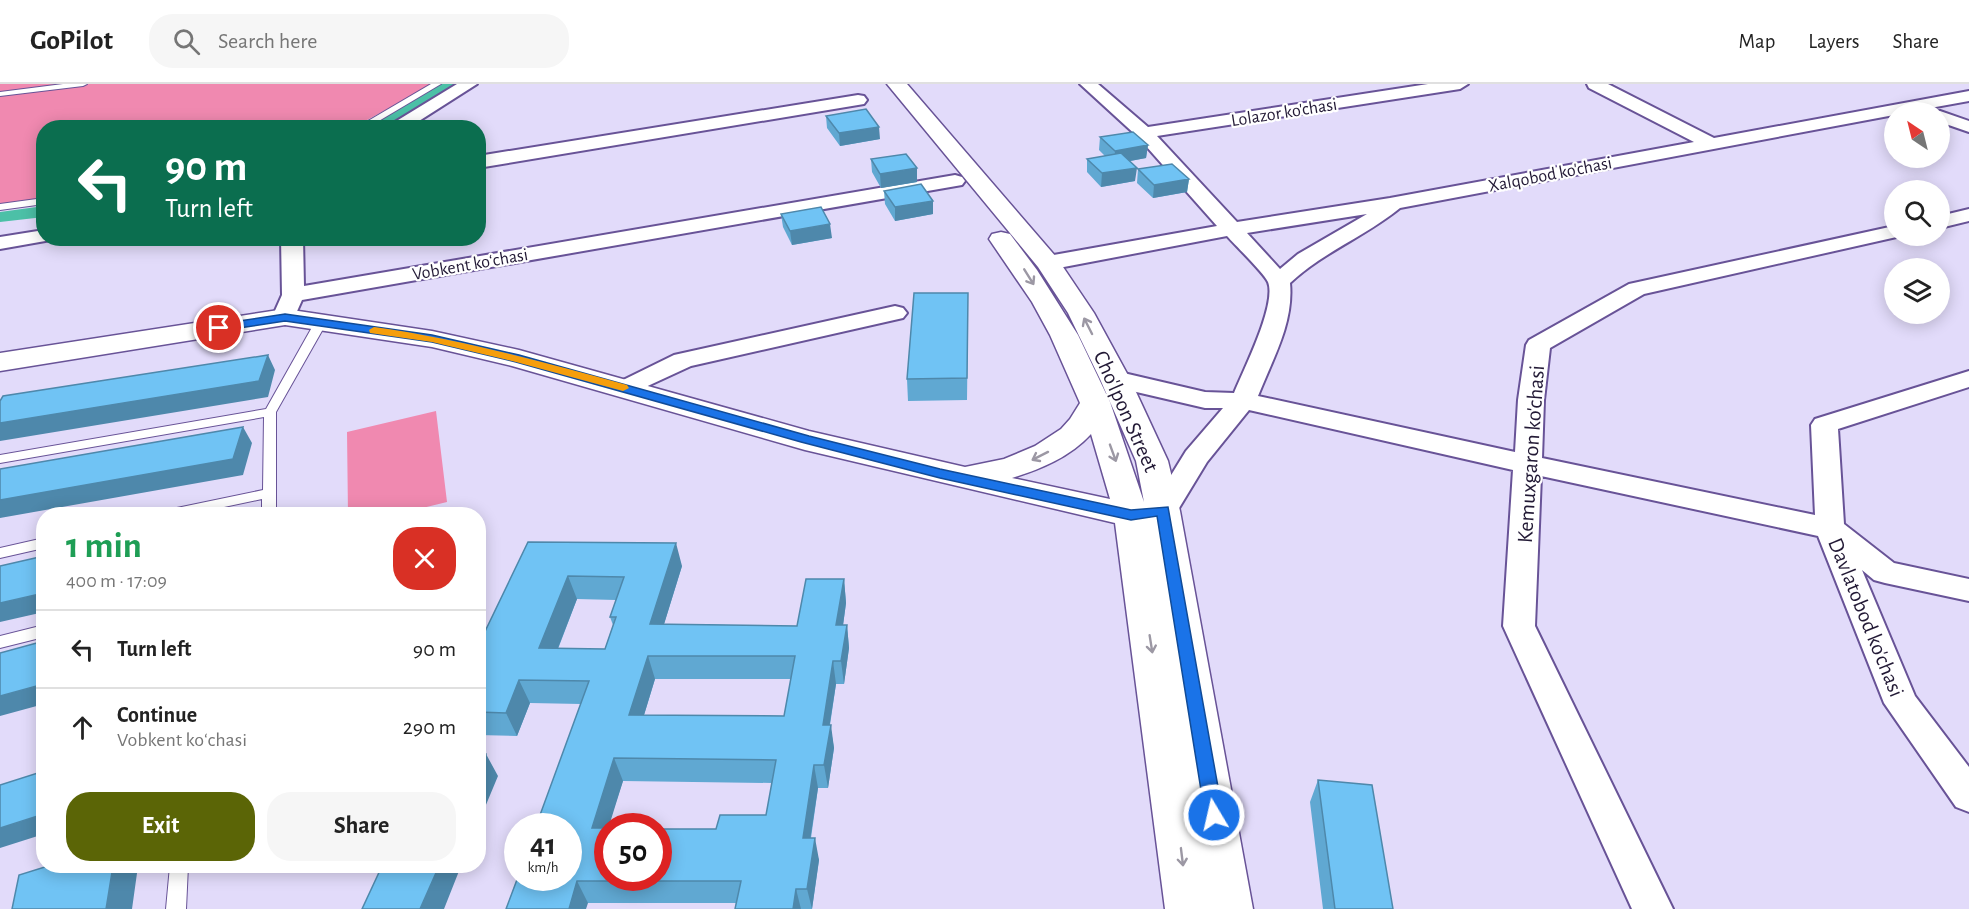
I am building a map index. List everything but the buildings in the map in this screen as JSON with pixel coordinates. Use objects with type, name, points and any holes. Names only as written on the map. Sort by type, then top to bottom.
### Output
[{"type":"main road","name":"Cho'lpon Street","points":[[897,84],[1048,264],[1081,313],[1105,391],[1119,469],[1131,515],[1188,909]]},
{"type":"main road","name":"Cho'lpon Street","points":[[867,92],[955,181],[1020,262],[1053,316],[1088,381],[1105,391],[1152,461],[1163,511],[1230,909]]},
{"type":"main road","points":[[289,306],[321,322],[432,339],[519,359],[806,440],[954,477],[1131,515],[1163,511]]},
{"type":"main road","name":"Vobkent koʻchasi","points":[[0,362],[289,306]]},
{"type":"main road","points":[[954,477],[987,475],[1019,467],[1049,452],[1080,428],[1105,391]]},
{"type":"street","points":[[408,120],[469,84]]},
{"type":"street","points":[[1088,84],[1144,133],[1279,281],[1280,296],[1276,321],[1243,401],[1196,457],[1163,511]]},
{"type":"street","name":"Lolazor ko'chasi","points":[[1144,133],[1460,84]]},
{"type":"street","points":[[1595,84],[1712,144]]},
{"type":"street","points":[[486,161],[867,92]]},
{"type":"street","name":"Xalqobod ko'chasi","points":[[1949,102],[1969,96]]},
{"type":"street","name":"Xalqobod ko'chasi","points":[[1279,281],[1294,266],[1375,220],[1394,203],[1712,144],[1884,116]]},
{"type":"street","points":[[1950,120],[1969,127]]},
{"type":"street","name":"Vobkent koʻchasi","points":[[289,306],[955,181]]},
{"type":"street","points":[[1048,264],[1233,229],[1394,203]]},
{"type":"street","points":[[1950,220],[1969,215]]},
{"type":"street","points":[[0,223],[36,217]]},
{"type":"street","name":"Kemuxgaron ko'chasi","points":[[1653,909],[1519,626],[1531,400],[1538,345],[1637,290],[1884,234]]},
{"type":"street","points":[[0,243],[36,237]]},
{"type":"street","points":[[289,306],[292,246]]},
{"type":"street","points":[[626,388],[683,360],[895,313]]},
{"type":"street","name":"Davlatobod ko'chasi","points":[[1969,380],[1824,425],[1830,528],[1901,703],[1969,796]]},
{"type":"street","points":[[1105,391],[1243,401],[1830,528],[1885,572],[1969,590]]},
{"type":"lane","points":[[0,94],[83,84]]},
{"type":"lane","points":[[374,120],[437,84]]},
{"type":"lane","points":[[0,207],[36,202]]},
{"type":"lane","points":[[269,507],[270,412],[321,322]]},
{"type":"lane","points":[[0,459],[270,412]]},
{"type":"lane","points":[[204,507],[269,493]]},
{"type":"lane","points":[[0,553],[36,545]]},
{"type":"lane","points":[[0,642],[36,632]]},
{"type":"lane","points":[[176,909],[179,873]]},
{"type":"shaded area","points":[[0,84],[434,84],[367,120],[36,120],[36,200],[0,205]]},
{"type":"shaded area","points":[[436,411],[447,502],[427,507],[348,507],[347,432]]},
{"type":"waterway","points":[[385,120],[448,84]]},
{"type":"waterway","points":[[0,217],[36,212]]},
{"type":"slow traffic","points":[[374,330],[432,339],[519,359],[623,388]]},
{"type":"route","points":[[219,328],[285,317],[432,339],[519,359],[806,440],[940,474],[1131,515],[1163,511],[1214,815]]}]
